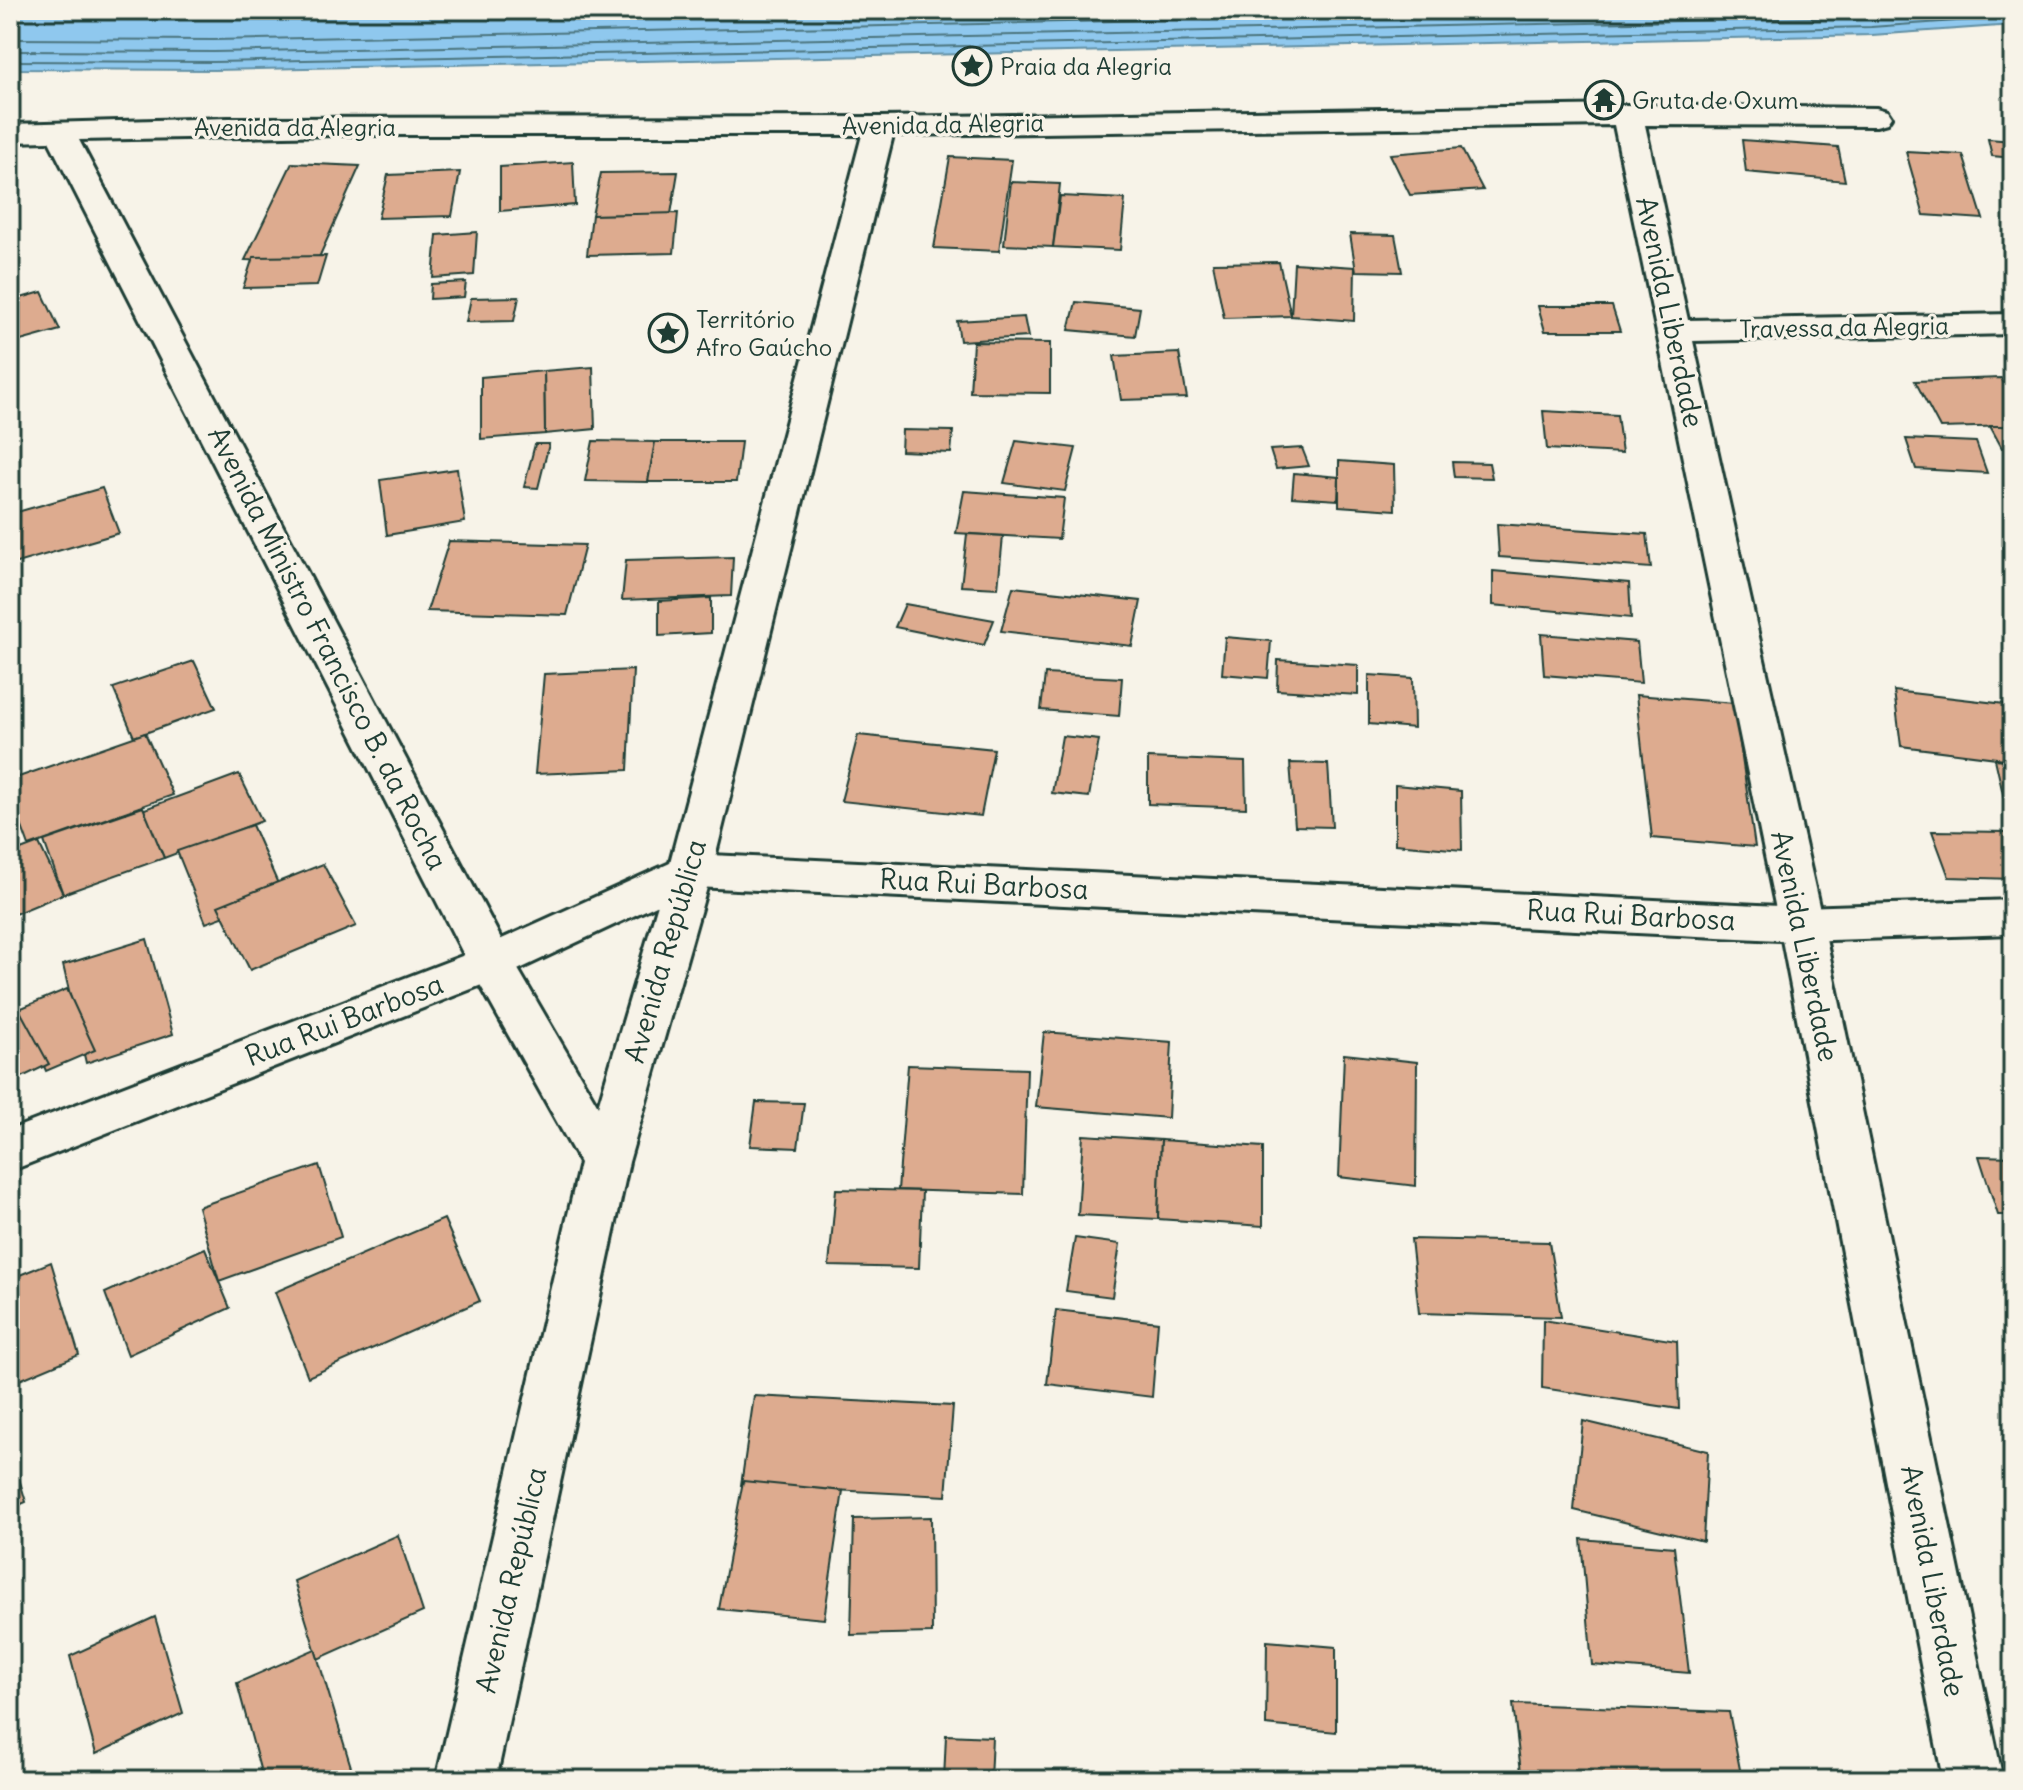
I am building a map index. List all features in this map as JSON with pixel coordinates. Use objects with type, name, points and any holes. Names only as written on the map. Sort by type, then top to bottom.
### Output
[{"type":"street","name":"Avenida da Alegria","points":[[10,133],[136,127],[880,126],[1627,114],[1876,117]]},
{"type":"street","name":"Avenida Liberdade","points":[[1627,114],[1801,924],[1973,1780]]},
{"type":"street","name":"Avenida República","points":[[466,1780],[605,1162],[690,870],[880,126]]},
{"type":"street","name":"Avenida Ministro Francisco B. da Rocha","points":[[59,130],[491,963],[605,1162]]},
{"type":"street","name":"Travessa da Alegria","points":[[1675,331],[2013,324]]},
{"type":"street","name":"Rua Rui Barbosa","points":[[10,1151],[491,963],[690,870],[1801,924],[2013,917]]},
{"type":"water","points":[[10,10],[2013,10],[2013,25],[1872,35],[214,70],[10,69]]},
{"type":"building","points":[[1988,139],[2013,141],[2013,158],[1992,156]]},
{"type":"building","points":[[1742,140],[1838,147],[1845,181],[1746,172]]},
{"type":"building","points":[[1461,148],[1483,190],[1410,195],[1390,154]]},
{"type":"building","points":[[1906,152],[1963,155],[1983,219],[1924,215]]},
{"type":"building","points":[[950,157],[1012,160],[999,251],[934,248]]},
{"type":"building","points":[[573,162],[575,205],[500,211],[500,167]]},
{"type":"building","points":[[292,163],[360,166],[317,262],[245,260]]},
{"type":"building","points":[[460,172],[452,216],[378,218],[388,175]]},
{"type":"building","points":[[678,172],[671,214],[592,215],[601,173]]},
{"type":"building","points":[[1011,182],[1060,184],[1053,247],[1004,245]]},
{"type":"building","points":[[1060,196],[1125,199],[1120,250],[1053,247]]},
{"type":"building","points":[[678,213],[674,253],[587,255],[592,215]]},
{"type":"building","points":[[477,232],[474,275],[433,278],[437,235]]},
{"type":"building","points":[[1350,234],[1395,235],[1402,272],[1356,271]]},
{"type":"building","points":[[326,256],[317,286],[243,288],[253,257]]},
{"type":"building","points":[[1279,262],[1291,316],[1224,318],[1213,263]]},
{"type":"building","points":[[1294,263],[1355,267],[1354,321],[1291,316]]},
{"type":"building","points":[[466,282],[464,297],[430,299],[431,284]]},
{"type":"building","points":[[42,292],[60,330],[10,344],[10,301]]},
{"type":"building","points":[[519,297],[514,321],[466,322],[471,298]]},
{"type":"building","points":[[1076,302],[1140,308],[1135,336],[1069,330]]},
{"type":"building","points":[[1538,306],[1612,306],[1620,331],[1545,331]]},
{"type":"building","points":[[1024,317],[1028,337],[960,341],[957,321]]},
{"type":"building","points":[[973,342],[1050,343],[1050,393],[970,392]]},
{"type":"building","points":[[1179,353],[1187,398],[1121,400],[1114,356]]},
{"type":"building","points":[[593,367],[595,429],[545,434],[544,371]]},
{"type":"building","points":[[544,371],[545,434],[481,439],[481,377]]},
{"type":"building","points":[[2001,378],[2013,398],[2013,426],[1940,428],[1915,381]]},
{"type":"building","points":[[1543,411],[1617,415],[1622,453],[1547,449]]},
{"type":"building","points":[[1990,426],[2013,426],[2013,448],[2002,448]]},
{"type":"building","points":[[902,430],[953,431],[951,453],[901,451]]},
{"type":"building","points":[[1906,439],[1976,442],[1987,473],[1916,469]]},
{"type":"building","points":[[593,441],[655,442],[648,482],[585,481]]},
{"type":"building","points":[[1016,441],[1076,448],[1065,491],[1004,483]]},
{"type":"building","points":[[655,442],[741,442],[736,482],[648,482]]},
{"type":"building","points":[[535,444],[549,444],[538,488],[524,487]]},
{"type":"building","points":[[1302,448],[1309,466],[1276,469],[1270,450]]},
{"type":"building","points":[[1339,461],[1394,465],[1395,510],[1339,506]]},
{"type":"building","points":[[1452,462],[1489,463],[1492,478],[1454,477]]},
{"type":"building","points":[[457,469],[465,522],[387,535],[380,480]]},
{"type":"building","points":[[1294,473],[1339,477],[1338,500],[1292,497]]},
{"type":"building","points":[[102,488],[119,533],[10,565],[10,514]]},
{"type":"building","points":[[964,491],[1064,498],[1059,539],[956,533]]},
{"type":"building","points":[[1497,524],[1647,534],[1651,568],[1499,557]]},
{"type":"building","points":[[967,534],[1003,536],[998,588],[961,586]]},
{"type":"building","points":[[449,541],[585,545],[567,615],[427,611]]},
{"type":"building","points":[[733,557],[731,596],[622,600],[626,560]]},
{"type":"building","points":[[1493,571],[1629,583],[1631,618],[1493,605]]},
{"type":"building","points":[[1013,587],[1141,601],[1132,646],[1001,631]]},
{"type":"building","points":[[711,598],[711,633],[659,636],[659,601]]},
{"type":"building","points":[[905,604],[994,620],[984,645],[895,627]]},
{"type":"building","points":[[1541,634],[1637,642],[1641,683],[1544,675]]},
{"type":"building","points":[[1225,637],[1271,641],[1268,678],[1222,674]]},
{"type":"building","points":[[1278,660],[1358,665],[1358,695],[1277,690]]},
{"type":"building","points":[[194,661],[216,708],[134,737],[113,688]]},
{"type":"building","points":[[633,670],[628,770],[535,774],[544,674]]},
{"type":"building","points":[[1045,674],[1122,678],[1119,716],[1041,710]]},
{"type":"building","points":[[1369,675],[1413,678],[1414,728],[1369,724]]},
{"type":"building","points":[[1894,691],[2013,705],[2013,760],[1901,746]]},
{"type":"building","points":[[1636,695],[1734,703],[1755,847],[1652,838]]},
{"type":"building","points":[[145,733],[173,795],[29,846],[10,794],[10,780]]},
{"type":"building","points":[[858,735],[994,749],[981,816],[841,801]]},
{"type":"building","points":[[1062,736],[1099,740],[1089,797],[1052,793]]},
{"type":"building","points":[[1148,758],[1245,762],[1246,808],[1148,804]]},
{"type":"building","points":[[1995,759],[2013,761],[2013,829],[2011,829]]},
{"type":"building","points":[[1290,763],[1328,764],[1332,827],[1295,826]]},
{"type":"building","points":[[239,774],[262,821],[164,858],[142,810]]},
{"type":"building","points":[[1395,785],[1461,791],[1462,850],[1395,844]]},
{"type":"building","points":[[143,807],[164,858],[63,894],[44,841]]},
{"type":"building","points":[[252,825],[283,895],[206,923],[177,851]]},
{"type":"building","points":[[1932,831],[2009,832],[2013,842],[2013,879],[1949,877]]},
{"type":"building","points":[[39,843],[63,894],[10,916],[10,854]]},
{"type":"building","points":[[323,864],[356,926],[250,970],[218,906]]},
{"type":"building","points":[[147,939],[173,1034],[86,1063],[63,965]]},
{"type":"building","points":[[67,989],[95,1050],[46,1071],[19,1009]]},
{"type":"building","points":[[19,1009],[49,1064],[10,1083],[10,1012]]},
{"type":"building","points":[[1044,1032],[1172,1042],[1168,1118],[1036,1107]]},
{"type":"building","points":[[1344,1054],[1417,1062],[1416,1186],[1339,1177]]},
{"type":"building","points":[[908,1065],[1027,1069],[1023,1194],[898,1190]]},
{"type":"building","points":[[756,1102],[804,1103],[798,1148],[750,1146]]},
{"type":"building","points":[[1083,1135],[1161,1140],[1158,1219],[1078,1215]]},
{"type":"building","points":[[1161,1140],[1263,1147],[1263,1226],[1158,1219]]},
{"type":"building","points":[[1979,1156],[2013,1157],[2013,1215],[1998,1215]]},
{"type":"building","points":[[319,1165],[341,1237],[219,1281],[198,1207]]},
{"type":"building","points":[[836,1189],[922,1191],[919,1268],[829,1266]]},
{"type":"building","points":[[444,1219],[480,1301],[308,1377],[275,1292]]},
{"type":"building","points":[[1075,1238],[1120,1244],[1112,1297],[1066,1291]]},
{"type":"building","points":[[1411,1239],[1549,1242],[1561,1317],[1419,1313]]},
{"type":"building","points":[[205,1248],[230,1308],[128,1355],[105,1293]]},
{"type":"building","points":[[51,1262],[79,1355],[10,1384],[10,1279]]},
{"type":"building","points":[[1056,1310],[1158,1322],[1152,1397],[1047,1384]]},
{"type":"building","points":[[1543,1320],[1677,1341],[1679,1409],[1542,1388]]},
{"type":"building","points":[[754,1396],[953,1406],[946,1496],[741,1485]]},
{"type":"building","points":[[1583,1421],[1708,1451],[1703,1541],[1574,1510]]},
{"type":"building","points":[[10,1448],[26,1502],[10,1509]]},
{"type":"building","points":[[743,1481],[843,1491],[824,1619],[719,1609]]},
{"type":"building","points":[[931,1517],[932,1633],[851,1635],[854,1519]]},
{"type":"building","points":[[398,1535],[423,1612],[318,1659],[294,1581]]},
{"type":"building","points":[[1581,1539],[1674,1547],[1689,1673],[1592,1665]]},
{"type":"building","points":[[155,1617],[183,1713],[96,1754],[70,1656]]},
{"type":"building","points":[[1267,1641],[1336,1647],[1336,1732],[1266,1725]]},
{"type":"building","points":[[315,1649],[355,1780],[263,1780],[237,1683]]},
{"type":"building","points":[[1513,1704],[1729,1712],[1742,1780],[1522,1780]]},
{"type":"building","points":[[946,1735],[992,1737],[990,1780],[944,1780]]},
{"type":"place","name":"Praia da Alegria","points":[[972,66]]},
{"type":"place","name":"Gruta de Oxum","points":[[1604,100]]},
{"type":"place","name":"Território Afro Gaúcho","points":[[668,333]]}]
